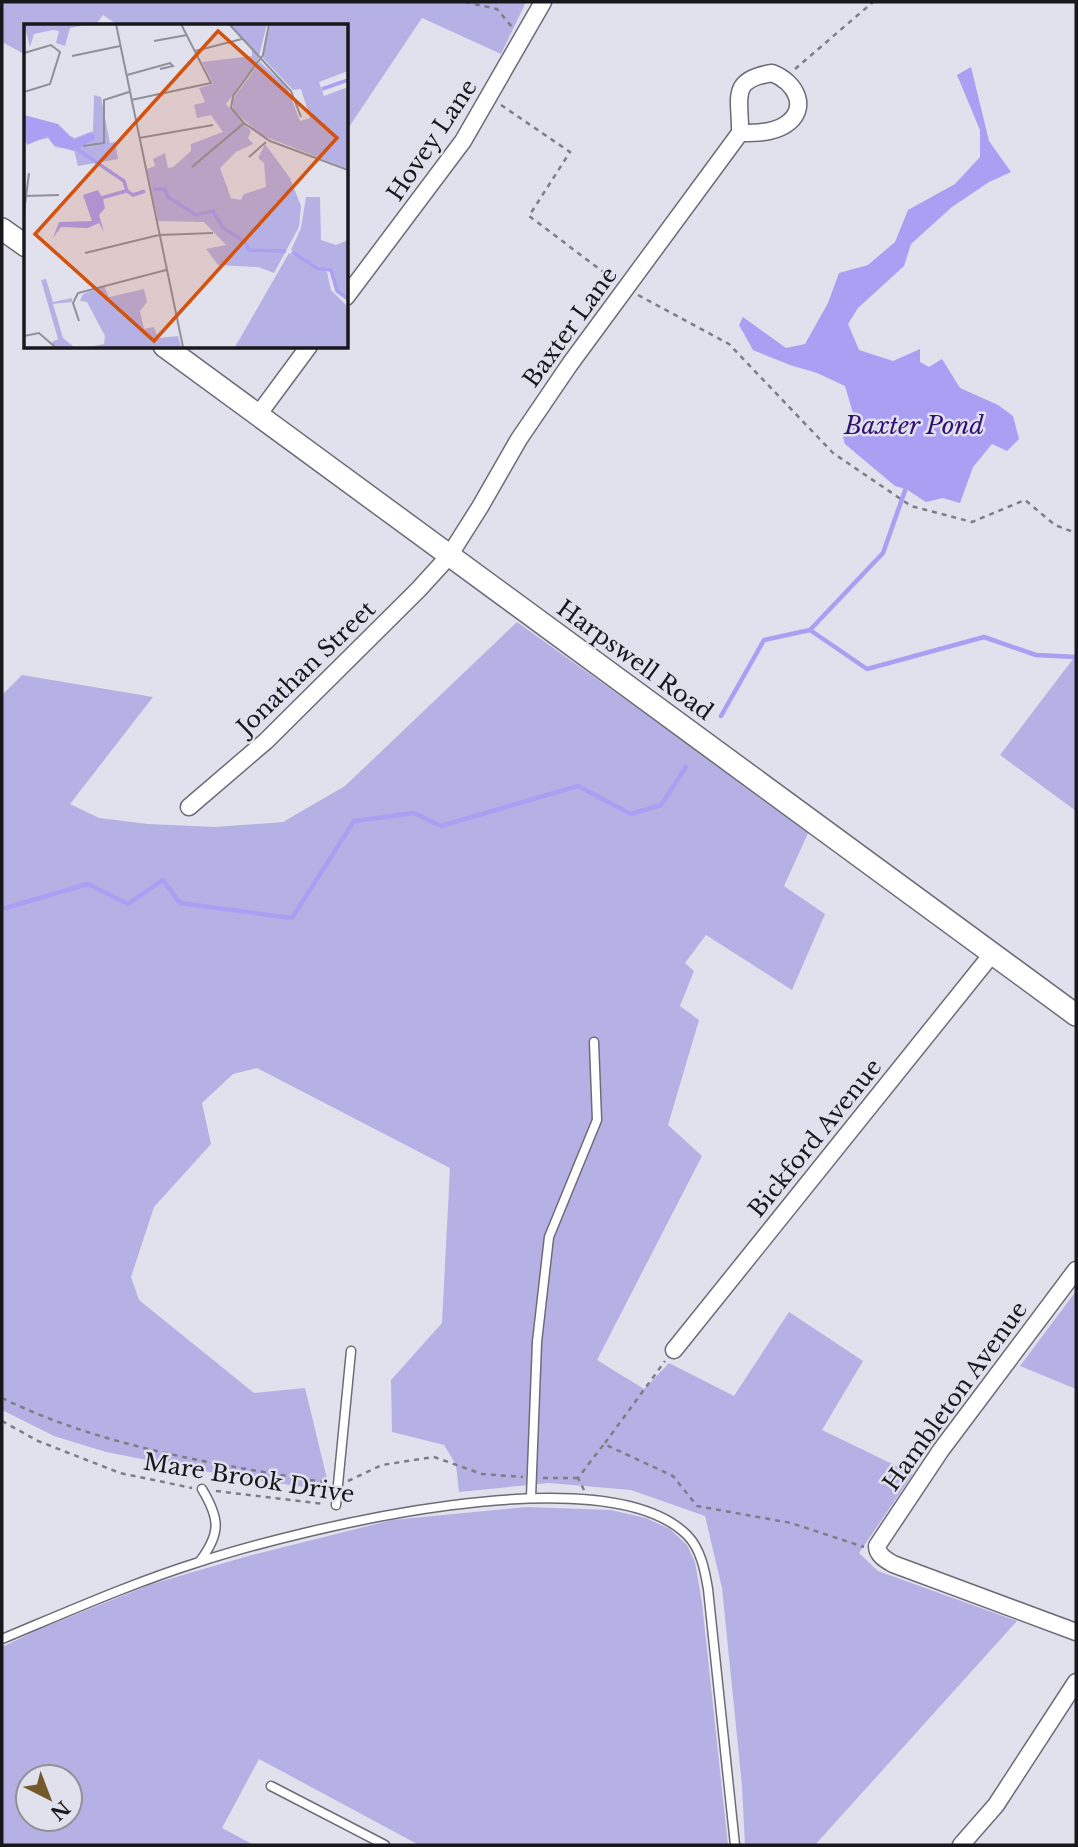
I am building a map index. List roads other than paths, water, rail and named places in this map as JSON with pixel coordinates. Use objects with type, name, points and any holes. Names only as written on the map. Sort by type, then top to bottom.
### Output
[{"type":"main road","points":[[2,229],[24,245]]},
{"type":"main road","name":"Harpswell Road","points":[[167,348],[1076,1015]]},
{"type":"street","name":"Hovey Lane","points":[[348,294],[464,141],[543,2]]},
{"type":"street","points":[[772,74],[785,78],[795,89],[795,115],[775,130],[740,133],[740,89],[748,79],[772,74]]},
{"type":"street","name":"Baxter Lane","points":[[449,555],[481,507],[519,439],[570,364],[740,133]]},
{"type":"street","points":[[258,415],[308,348]]},
{"type":"street","name":"Jonathan Street","points":[[189,807],[266,741],[419,589],[449,555]]},
{"type":"street","name":"Bickford Avenue","points":[[674,1350],[992,954]]},
{"type":"street","name":"Hambleton Avenue","points":[[1076,1270],[941,1450],[879,1539],[877,1551],[893,1564],[1076,1632]]},
{"type":"street","points":[[961,1845],[996,1805],[1076,1682]]},
{"type":"lane","points":[[531,1497],[537,1342],[549,1237],[597,1120],[594,1042]]},
{"type":"lane","points":[[336,1506],[351,1351]]},
{"type":"lane","points":[[200,1561],[212,1545],[217,1528],[213,1508],[202,1489]]},
{"type":"lane","points":[[2,1639],[115,1592],[200,1561],[376,1516],[531,1497],[618,1502],[662,1517],[688,1536],[703,1562],[735,1845]]},
{"type":"lane","points":[[271,1786],[385,1845]]},
{"type":"water","name":"Baxter Pond","points":[[971,67],[989,141],[1011,172],[989,182],[952,207],[911,244],[904,266],[858,308],[848,324],[859,350],[893,361],[920,349],[920,362],[929,367],[942,359],[960,388],[998,405],[1013,416],[1019,439],[1007,451],[992,444],[973,467],[960,503],[943,498],[926,502],[906,489],[895,486],[845,444],[843,437],[855,420],[845,386],[753,350],[739,325],[743,317],[786,348],[805,344],[828,303],[839,273],[868,265],[895,242],[908,210],[955,184],[980,157],[980,130],[957,75]]},
{"type":"waterway","points":[[810,630],[883,553],[907,485]]},
{"type":"waterway","points":[[721,716],[764,640],[810,630],[867,669],[984,637],[1036,655],[1076,657]]},
{"type":"waterway","points":[[2,909],[88,884],[128,904],[163,880],[180,903],[292,918],[354,821],[414,813],[441,826],[578,786],[631,814],[661,805],[686,767]]}]
